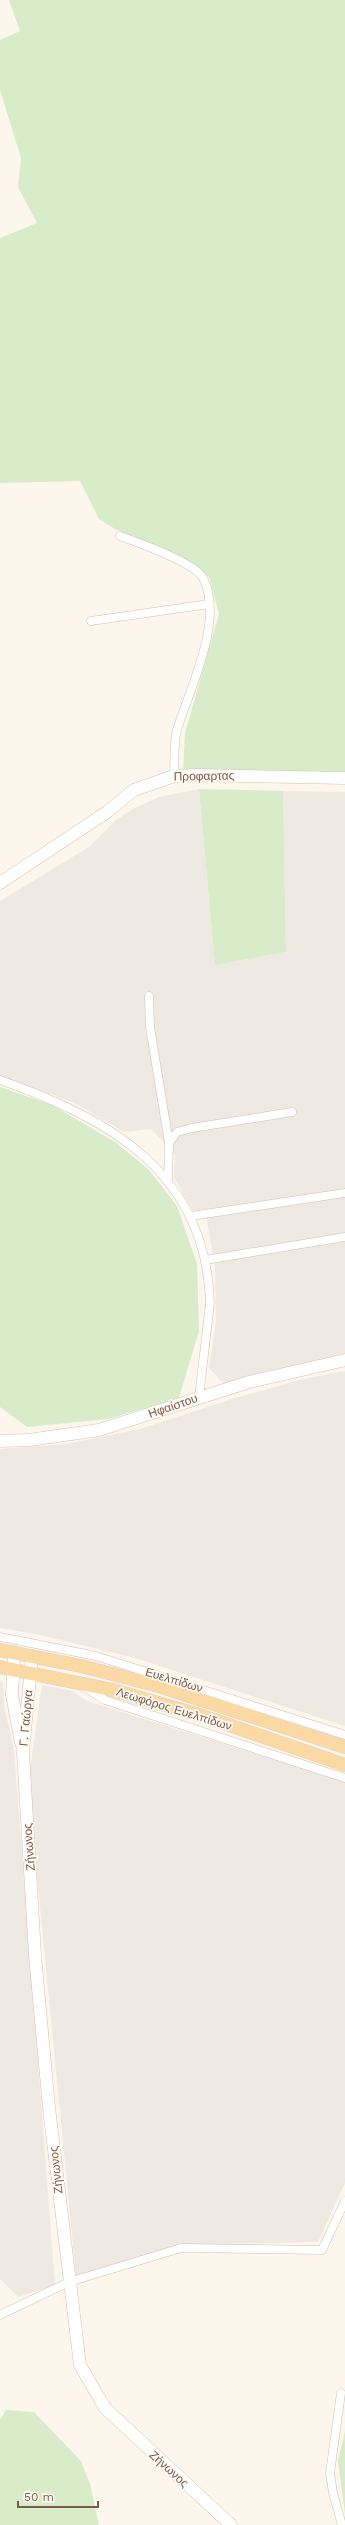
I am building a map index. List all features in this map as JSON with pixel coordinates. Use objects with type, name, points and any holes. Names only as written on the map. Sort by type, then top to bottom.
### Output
[{"type":"main road","name":"Λεωφόρος Ευελπίδων","points":[[0,1650],[117,1674],[258,1712],[345,1747]]},
{"type":"main road","name":"Λεωφόρος Ευελπίδων","points":[[6,1668],[77,1681],[203,1716],[345,1765]]},
{"type":"street","points":[[120,536],[179,559],[203,578],[209,604],[209,634],[176,732],[174,776]]},
{"type":"street","points":[[92,621],[209,604]]},
{"type":"street","name":"Προφαρτας","points":[[0,884],[107,812],[134,790],[174,776],[345,778]]},
{"type":"street","points":[[149,996],[150,1027],[169,1143],[168,1180]]},
{"type":"street","points":[[0,1080],[60,1103],[103,1125],[143,1155],[168,1180],[191,1216],[205,1260],[210,1302],[199,1397]]},
{"type":"street","points":[[169,1143],[177,1132],[192,1128],[292,1112]]},
{"type":"street","points":[[191,1216],[345,1193]]},
{"type":"street","points":[[205,1260],[345,1237]]},
{"type":"street","name":"Ηφαίστου","points":[[0,1441],[29,1440],[99,1430],[255,1380],[345,1360]]},
{"type":"street","name":"Ευελπίδων","points":[[0,1637],[96,1656],[258,1712],[345,1735]]},
{"type":"street","name":"Γ. Γαώργα","points":[[14,1653],[6,1668],[15,1720],[23,1752]]},
{"type":"street","name":"Γ. Γαώργα","points":[[23,1752],[32,1656]]},
{"type":"street","points":[[77,1681],[93,1695],[105,1700],[345,1778]]},
{"type":"street","name":"Ζήνωνος","points":[[23,1752],[39,2005],[69,2282],[80,2365],[94,2392],[105,2408],[146,2448],[231,2525]]},
{"type":"street","points":[[0,2315],[69,2282],[181,2248],[322,2250],[345,2200]]},
{"type":"street","points":[[341,2394],[330,2473],[332,2493],[342,2525]]},
{"type":"shaded area","points":[[199,789],[215,965],[286,952],[283,791],[345,792],[345,1354],[224,1384],[209,1368],[216,1322],[215,1268],[205,1209],[193,1211],[174,1177],[175,1155],[151,1129],[124,1132],[73,1102],[0,1076],[0,901],[89,847],[116,820],[133,809],[159,797]]},
{"type":"shaded area","points":[[345,1371],[345,1726],[135,1658],[36,1634],[0,1628],[0,1449],[66,1444],[140,1429],[232,1399],[303,1379]]},
{"type":"shaded area","points":[[0,1679],[3,1682],[4,1706],[14,1749],[55,2285],[18,2297],[0,2279]]},
{"type":"shaded area","points":[[42,1685],[72,1691],[87,1701],[345,1782],[345,2183],[318,2242],[181,2245],[76,2276],[28,1783]]},
{"type":"green space","points":[[9,0],[345,0],[345,773],[183,772],[185,733],[219,614],[209,577],[176,554],[115,529],[99,519],[80,481],[0,483],[0,238],[37,223],[18,187],[21,158],[0,90],[0,40],[20,31]]},
{"type":"green space","points":[[199,789],[283,791],[286,952],[215,965]]},
{"type":"green space","points":[[0,1087],[52,1105],[115,1142],[148,1169],[177,1206],[197,1264],[199,1331],[179,1398],[108,1419],[27,1427],[0,1407]]},
{"type":"green space","points":[[6,2410],[34,2412],[81,2461],[90,2484],[99,2525],[0,2525],[0,2420]]},
{"type":"green space","points":[[345,2431],[345,2514],[338,2461]]}]
